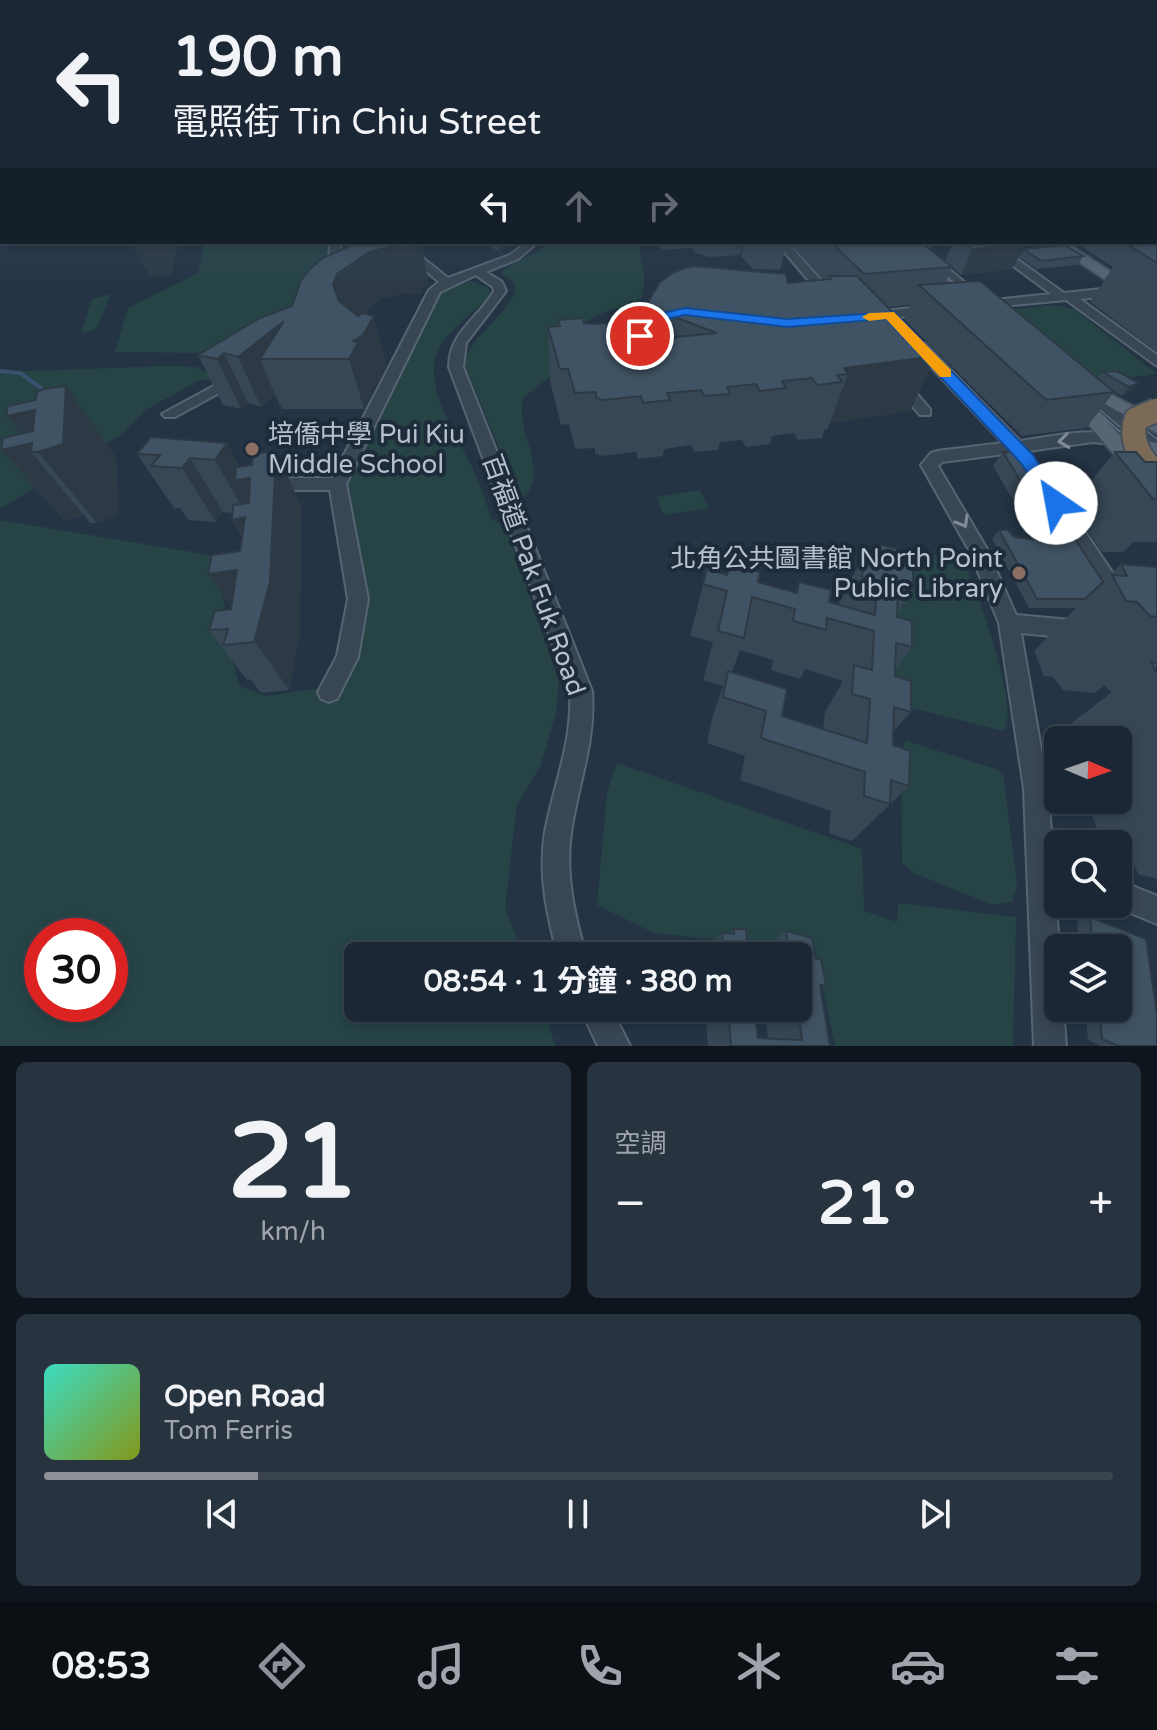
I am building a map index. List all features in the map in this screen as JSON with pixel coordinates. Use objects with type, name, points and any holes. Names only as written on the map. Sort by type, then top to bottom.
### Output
[{"type":"highway","points":[[1157,410],[1142,415],[1132,429],[1135,447],[1157,476]]},
{"type":"main road","points":[[896,244],[979,312],[1011,325]]},
{"type":"main road","points":[[1059,244],[1157,309]]},
{"type":"main road","points":[[1066,379],[1157,427]]},
{"type":"main road","points":[[1066,379],[1157,492]]},
{"type":"main road","points":[[1112,439],[1157,449]]},
{"type":"street","points":[[330,287],[338,244]]},
{"type":"street","points":[[398,244],[446,282]]},
{"type":"street","points":[[329,692],[347,657],[358,599],[337,484],[435,290],[446,282],[521,253],[531,244]]},
{"type":"street","points":[[783,244],[841,310]]},
{"type":"street","points":[[912,244],[979,312],[1019,301],[1157,287]]},
{"type":"street","points":[[989,244],[1157,362]]},
{"type":"street","name":"百福道 Pak Fuk Road","points":[[476,270],[499,287],[498,296],[462,336],[455,360],[573,665],[582,703],[581,739],[556,854],[556,891],[568,942]]},
{"type":"street","points":[[860,318],[899,325],[947,308]]},
{"type":"street","points":[[899,325],[1016,446],[1128,612]]},
{"type":"street","points":[[170,414],[251,369]]},
{"type":"street","points":[[884,370],[920,413]]},
{"type":"street","points":[[1066,379],[1157,449]]},
{"type":"street","points":[[1050,1046],[1036,789],[1009,623],[978,549],[930,469],[930,462],[937,457],[1016,446],[1093,437],[1112,439]]},
{"type":"street","points":[[253,484],[337,484]]},
{"type":"street","points":[[1009,623],[1099,631]]},
{"type":"street","points":[[1132,900],[1157,910]]},
{"type":"street","points":[[602,1022],[614,1046]]},
{"type":"green space","points":[[204,244],[329,244],[318,294],[206,353],[115,352],[128,308],[198,273]]},
{"type":"green space","points":[[547,244],[638,244],[645,279],[640,304],[607,311],[574,327],[568,362],[523,398],[523,424],[534,477],[530,489],[521,500],[464,364],[475,342],[510,302],[514,283],[501,273]]},
{"type":"green space","points":[[471,281],[489,288],[490,297],[441,345],[435,358],[434,373],[441,404],[476,475],[492,520],[505,524],[559,682],[556,713],[540,767],[517,805],[505,908],[518,942],[344,942],[344,1022],[548,1022],[555,1046],[0,1046],[0,520],[210,555],[221,587],[231,653],[240,686],[265,696],[314,689],[340,691],[351,664],[345,483],[440,290]]},
{"type":"green space","points":[[111,294],[97,328],[81,334],[92,299]]},
{"type":"green space","points":[[1057,305],[1074,309],[1157,374],[1091,382],[1013,309]]},
{"type":"green space","points":[[196,367],[222,380],[200,380],[147,409],[121,435],[0,509],[0,372]]},
{"type":"green space","points":[[700,490],[709,508],[664,515],[656,497]]},
{"type":"green space","points":[[960,551],[1001,672],[1007,719],[1003,731],[892,703],[880,563]]},
{"type":"green space","points":[[906,741],[996,769],[1003,775],[1017,884],[1012,902],[993,905],[914,873],[902,863],[901,750]]},
{"type":"green space","points":[[617,763],[862,849],[864,911],[897,922],[898,903],[1016,917],[1013,1046],[835,1046],[812,942],[734,942],[654,933],[597,905],[607,792]]},
{"type":"building","points":[[354,244],[412,244],[413,246],[399,248],[398,245],[369,252],[337,274],[333,285],[339,301],[358,316],[363,313],[374,316],[363,335],[353,341],[358,343],[349,359],[260,359],[284,321],[238,357],[224,353],[217,359],[198,355],[260,318],[292,306],[301,280],[323,258]]},
{"type":"building","points":[[833,244],[930,244],[926,246],[952,267],[864,274]]},
{"type":"building","points":[[966,244],[1025,244],[973,249]]},
{"type":"building","points":[[1127,244],[1157,244],[1157,263]]},
{"type":"building","points":[[1065,245],[1083,256],[1041,261],[1024,249]]},
{"type":"building","points":[[692,266],[786,274],[788,283],[831,279],[829,276],[857,276],[936,356],[844,368],[848,374],[837,375],[842,382],[817,385],[812,378],[782,381],[786,388],[760,391],[756,384],[727,387],[730,394],[704,396],[701,390],[667,393],[670,400],[643,403],[641,396],[604,400],[596,398],[596,392],[575,393],[568,369],[560,369],[548,327],[560,326],[558,320],[582,318],[584,323],[597,324],[647,319],[656,339],[717,333],[664,313],[643,310],[660,282],[674,272]]},
{"type":"building","points":[[980,281],[1114,392],[1046,400],[919,285]]},
{"type":"building","points":[[1117,371],[1139,383],[1129,387],[1103,372]]},
{"type":"building","points":[[66,386],[63,444],[38,452],[31,452],[32,443],[1,450],[3,438],[33,431],[35,410],[6,416],[8,406],[36,400],[37,392],[44,389]]},
{"type":"building","points":[[151,437],[227,443],[215,460],[190,458],[182,468],[151,466],[160,455],[137,454]]},
{"type":"building","points":[[276,451],[270,582],[254,642],[223,645],[228,629],[209,630],[215,611],[231,609],[237,570],[208,574],[212,555],[240,551],[245,517],[232,520],[233,505],[249,503],[250,478],[235,480],[236,467],[252,465],[253,454]]},
{"type":"building","points":[[1003,452],[1029,453],[1070,515],[1054,520],[1041,515]]},
{"type":"building","points":[[1115,452],[1136,452],[1145,462],[1157,462],[1157,499],[1153,499]]},
{"type":"building","points":[[999,530],[1008,530],[1014,537],[1041,540],[1050,534],[1059,540],[1075,539],[1103,582],[1085,599],[1037,599]]},
{"type":"building","points":[[880,545],[900,549],[899,563],[913,567],[913,590],[898,586],[897,617],[912,621],[912,647],[896,643],[895,676],[911,681],[911,712],[894,707],[893,745],[910,751],[909,786],[891,780],[890,804],[864,796],[865,772],[761,738],[766,711],[723,697],[728,671],[787,689],[782,716],[867,743],[870,699],[852,694],[854,665],[872,670],[874,631],[827,618],[826,630],[793,621],[795,609],[752,597],[744,638],[718,631],[727,591],[703,584],[707,569],[727,575],[730,564],[760,572],[758,582],[797,593],[799,582],[831,590],[829,602],[875,615],[877,581],[862,577],[864,554],[879,558]]},
{"type":"building","points":[[1121,564],[1157,567],[1157,617],[1150,616],[1137,602],[1126,601],[1112,575],[1127,576]]},
{"type":"building","points":[[1090,918],[1146,939],[1157,1014],[1157,1046],[1119,1046],[1102,1039],[1100,1022],[1132,1022],[1132,934],[1092,934]]},
{"type":"building","points":[[733,929],[746,929],[747,942],[723,942],[722,933],[734,934]]},
{"type":"building","points":[[786,931],[812,938],[816,959],[821,959],[826,985],[820,985],[830,1046],[731,1046],[729,1022],[756,1022],[758,1038],[802,1040],[800,1022],[812,1022],[812,942],[788,942]]},
{"type":"waterway","points":[[0,371],[20,373],[41,388]]},
{"type":"tram line","points":[[908,244],[970,297]]},
{"type":"tram line","points":[[1081,397],[1157,464]]},
{"type":"slow traffic","points":[[869,317],[889,315],[945,374]]},
{"type":"place","name":"培僑中學 Pui Kiu Middle School","points":[[252,449]]},
{"type":"place","name":"北角公共圖書館 North Point Public Library","points":[[1019,573]]},
{"type":"route","points":[[640,336],[647,327],[666,315],[685,311],[787,323],[889,315],[1027,459],[1056,503]]}]
